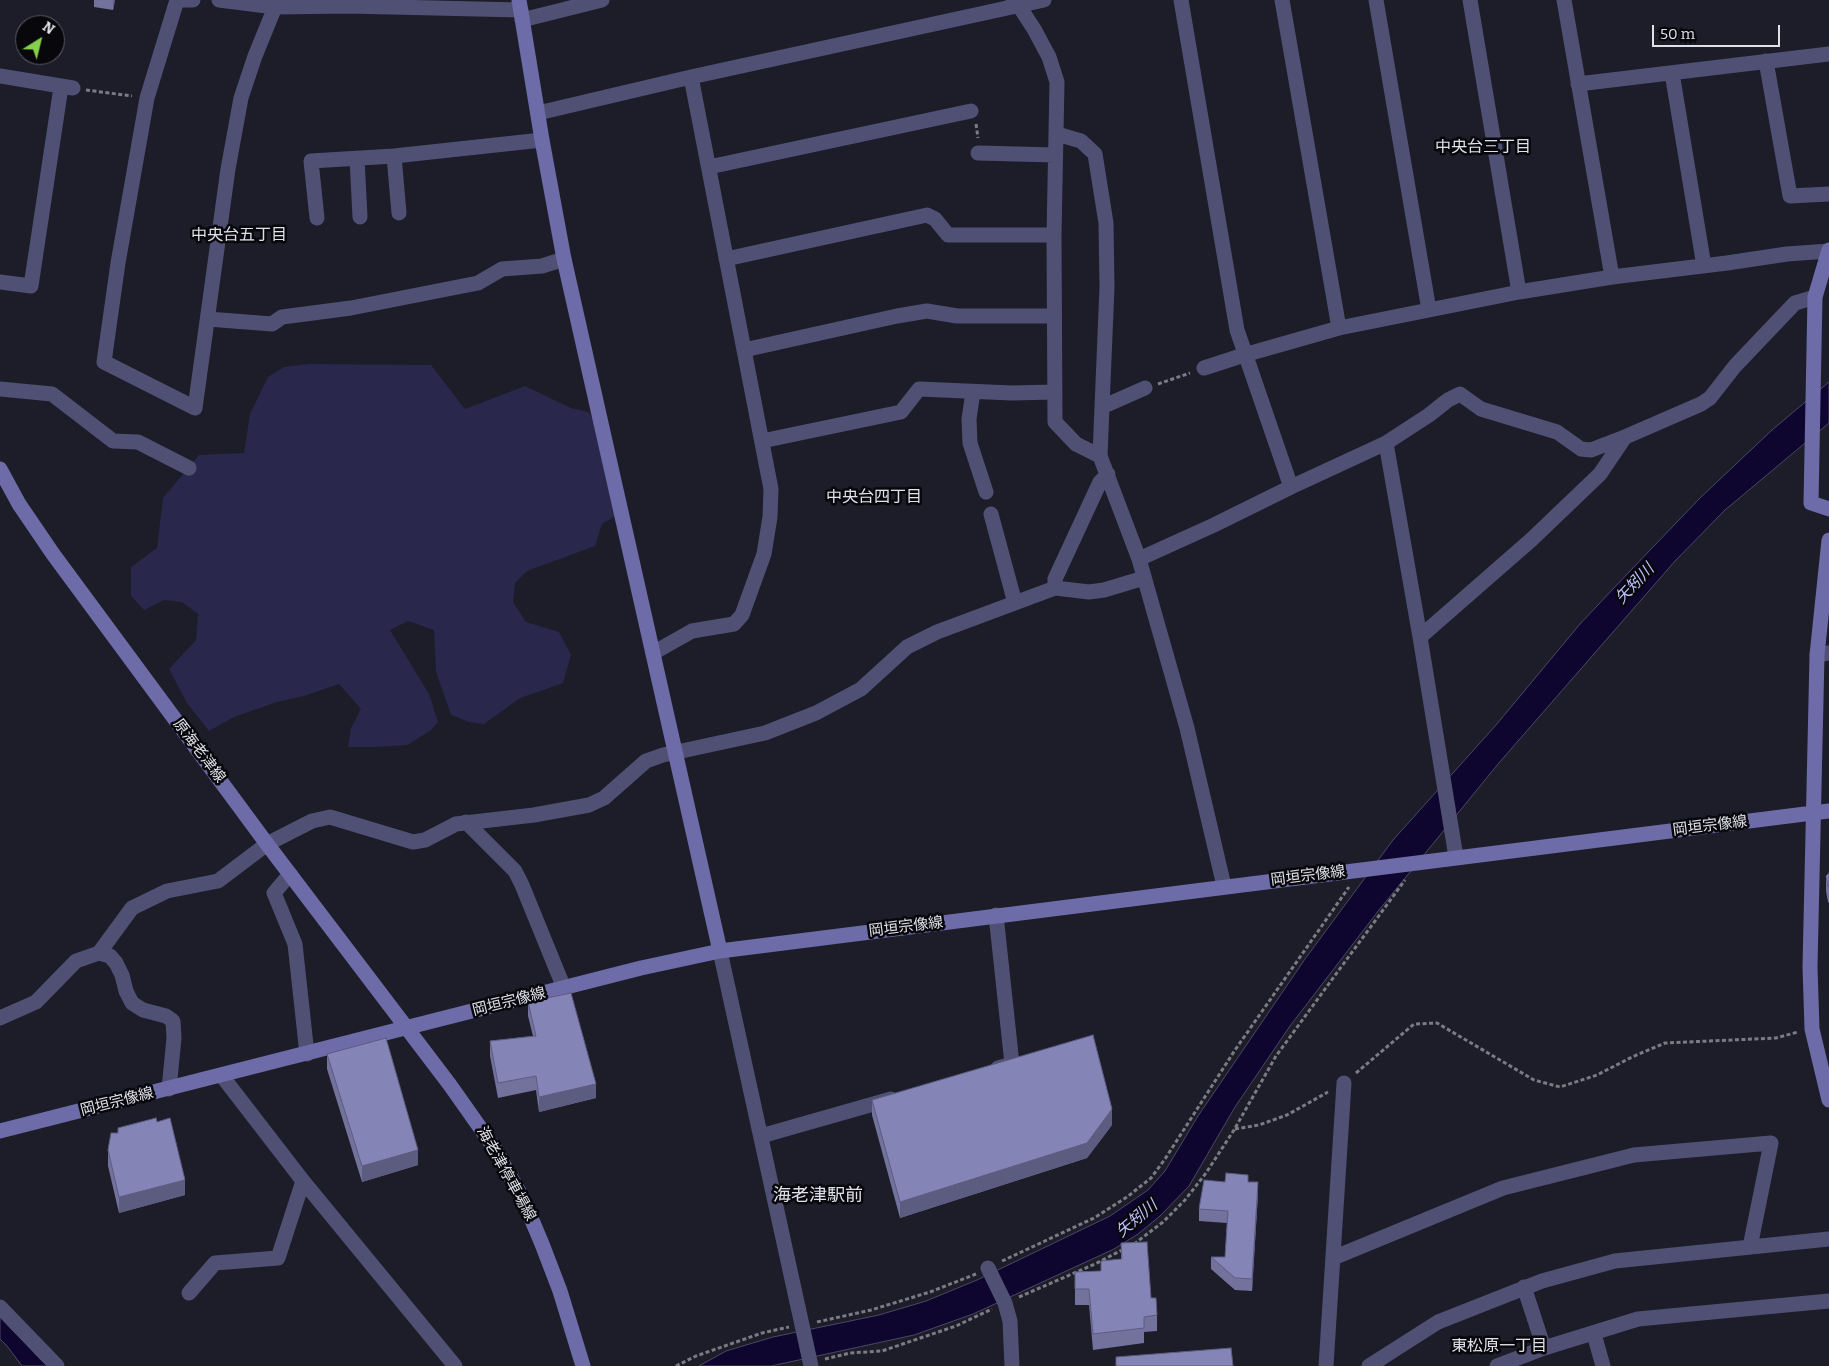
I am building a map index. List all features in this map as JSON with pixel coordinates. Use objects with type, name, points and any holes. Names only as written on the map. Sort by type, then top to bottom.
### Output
[{"type":"main road","points":[[521,10],[564,259],[720,951]]},
{"type":"main road","points":[[1829,251],[1815,297],[1811,503],[1829,509]]},
{"type":"main road","name":"原海老津線","points":[[0,469],[19,504],[53,554],[267,844],[407,1027]]},
{"type":"main road","points":[[1829,540],[1813,813],[1810,967],[1812,1029],[1829,1100]]},
{"type":"main road","name":"岡垣宗像線","points":[[0,1131],[641,968],[720,951],[1829,811]]},
{"type":"main road","name":"海老津停車場線","points":[[407,1027],[493,1146],[523,1199],[560,1291],[583,1366]]},
{"type":"street","points":[[193,0],[177,0],[147,98],[118,263],[104,362],[195,408],[228,169],[241,98],[255,56],[275,7]]},
{"type":"street","points":[[219,0],[275,7],[348,6],[521,10],[602,0]]},
{"type":"street","points":[[538,113],[1016,3],[1044,0]]},
{"type":"street","points":[[1181,0],[1237,330],[1244,355],[1291,487]]},
{"type":"street","points":[[1282,0],[1338,328]]},
{"type":"street","points":[[1376,0],[1429,310]]},
{"type":"street","points":[[1470,0],[1520,292]]},
{"type":"street","points":[[1564,0],[1612,277]]},
{"type":"street","points":[[1016,3],[1034,29],[1049,57],[1057,82],[1054,155],[1055,422],[1076,444],[1100,456]]},
{"type":"street","points":[[1578,84],[1829,54]]},
{"type":"street","points":[[1766,61],[1790,196],[1829,194]]},
{"type":"street","points":[[1672,73],[1704,266]]},
{"type":"street","points":[[0,76],[67,88],[31,286],[0,282]]},
{"type":"street","points":[[653,653],[692,631],[734,624],[742,615],[764,554],[770,517],[771,488],[691,77]]},
{"type":"street","points":[[709,167],[971,111]]},
{"type":"street","points":[[1056,134],[1081,141],[1095,154],[1106,223],[1107,287],[1100,456],[1139,559],[1187,728],[1224,886]]},
{"type":"street","points":[[317,218],[312,162],[394,156],[542,140]]},
{"type":"street","points":[[978,153],[1054,155]]},
{"type":"street","points":[[394,156],[399,213]]},
{"type":"street","points":[[357,158],[360,217]]},
{"type":"street","points":[[726,259],[927,215],[935,219],[948,235],[1054,236]]},
{"type":"street","points":[[1204,368],[1338,328],[1520,292],[1612,277],[1787,254],[1829,251]]},
{"type":"street","points":[[208,319],[272,324],[282,318],[351,308],[478,283],[502,269],[542,266],[564,259]]},
{"type":"street","points":[[1139,559],[1386,443],[1448,400],[1460,394],[1481,409],[1557,432],[1581,450],[1591,450],[1625,437],[1701,404],[1710,398],[1735,366],[1795,303],[1815,297]]},
{"type":"street","points":[[744,350],[927,311],[958,316],[1054,316]]},
{"type":"street","points":[[1102,407],[1145,388]]},
{"type":"street","points":[[0,389],[52,394],[113,442],[138,442],[188,468]]},
{"type":"street","points":[[762,441],[901,412],[919,389],[1012,394],[1054,392]]},
{"type":"street","points":[[973,392],[970,443],[986,492]]},
{"type":"street","points":[[1420,637],[1531,540],[1600,474],[1625,437]]},
{"type":"street","points":[[1386,443],[1456,857]]},
{"type":"street","points":[[1054,588],[1055,579],[1100,482],[1108,474]]},
{"type":"street","points":[[992,514],[1015,603]]},
{"type":"street","points":[[99,953],[132,908],[167,891],[218,881],[267,844],[312,821],[330,817],[414,842],[425,840],[456,824],[534,815],[589,805],[604,798],[646,761],[663,755],[765,733],[798,721],[860,689],[906,647],[937,632],[1054,588],[1089,592],[1115,587],[1144,578]]},
{"type":"street","points":[[466,822],[515,871],[564,988]]},
{"type":"street","points":[[290,874],[274,893],[294,944],[307,1054]]},
{"type":"street","points":[[984,1072],[1012,1064],[996,915]]},
{"type":"street","points":[[720,951],[811,1364]]},
{"type":"street","points":[[0,1018],[36,1002],[76,961],[99,953],[110,956],[122,975],[126,992],[132,1004],[142,1010],[166,1016],[173,1021],[174,1038],[169,1089]]},
{"type":"street","points":[[222,1076],[303,1181],[455,1366]]},
{"type":"street","points":[[1326,1366],[1344,1082]]},
{"type":"street","points":[[761,1136],[910,1094]]},
{"type":"street","points":[[1334,1258],[1503,1188],[1634,1155],[1771,1143],[1750,1247]]},
{"type":"street","points":[[189,1293],[215,1263],[278,1258],[303,1181]]},
{"type":"street","points":[[1369,1366],[1438,1322],[1524,1287],[1615,1262],[1829,1239]]},
{"type":"street","points":[[988,1268],[1005,1303],[1010,1321],[1012,1366]]},
{"type":"street","points":[[1524,1287],[1544,1348]]},
{"type":"street","points":[[1496,1366],[1544,1348],[1638,1319],[1829,1301]]},
{"type":"street","points":[[0,1307],[57,1366]]},
{"type":"street","points":[[1594,1334],[1603,1366]]},
{"type":"path","points":[[67,88],[147,98]]},
{"type":"path","points":[[971,111],[978,132],[978,153]]},
{"type":"path","points":[[1145,388],[1204,368]]},
{"type":"path","points":[[811,1364],[850,1353],[882,1351],[956,1326],[1095,1264],[1137,1242],[1163,1222],[1185,1200],[1206,1173],[1234,1130],[1276,1056],[1419,862]]},
{"type":"path","points":[[676,1366],[696,1356],[762,1332],[871,1310],[930,1292],[988,1268],[1094,1218],[1127,1197],[1151,1178],[1165,1159],[1235,1050],[1330,912],[1363,869]]},
{"type":"path","points":[[1234,1130],[1259,1125],[1287,1115],[1344,1082],[1414,1024],[1437,1023],[1534,1080],[1560,1087],[1598,1075],[1665,1043],[1776,1038],[1812,1029]]},
{"type":"shaded area","points":[[309,364],[431,365],[465,409],[525,386],[571,408],[588,412],[600,426],[617,515],[602,524],[595,546],[527,571],[515,583],[513,602],[526,622],[559,632],[571,655],[563,683],[520,698],[484,724],[469,722],[451,715],[436,672],[434,630],[408,621],[390,630],[429,694],[438,722],[430,731],[407,745],[348,747],[351,728],[361,709],[339,684],[234,717],[209,731],[187,703],[169,669],[196,640],[198,614],[182,602],[164,600],[144,610],[131,596],[131,567],[157,548],[163,498],[199,455],[244,453],[250,414],[268,377],[284,367]]},
{"type":"water","name":"矢矧川","points":[[1829,382],[1829,423],[1725,510],[1675,561],[1498,764],[1379,910],[1290,1026],[1235,1107],[1189,1186],[1160,1216],[1138,1234],[1114,1249],[973,1314],[914,1335],[771,1366],[699,1366],[726,1351],[773,1337],[879,1315],[926,1301],[977,1280],[1110,1216],[1148,1190],[1165,1171],[1198,1116],[1305,959],[1393,840],[1496,725],[1580,624],[1630,571],[1700,498],[1772,430]]},
{"type":"water","points":[[0,1317],[47,1366],[22,1366],[0,1339]]},
{"type":"building","points":[[1829,873],[1829,887],[1826,876]]},
{"type":"building","points":[[571,993],[596,1084],[539,1097],[536,1076],[498,1083],[490,1041],[536,1036],[528,1002]]},
{"type":"building","points":[[1093,1035],[1112,1109],[1087,1143],[900,1202],[872,1100]]},
{"type":"building","points":[[386,1038],[418,1150],[362,1166],[327,1054]]},
{"type":"building","points":[[156,1118],[157,1122],[170,1118],[185,1180],[119,1197],[108,1150],[111,1133],[118,1133],[118,1128]]},
{"type":"building","points":[[1226,1173],[1248,1175],[1248,1182],[1258,1182],[1252,1279],[1235,1278],[1211,1257],[1225,1257],[1228,1211],[1199,1209],[1204,1180],[1225,1182]]},
{"type":"building","points":[[1147,1242],[1151,1298],[1156,1298],[1157,1315],[1144,1317],[1144,1328],[1093,1334],[1089,1289],[1075,1289],[1075,1272],[1101,1271],[1101,1261],[1122,1259],[1121,1243]]},
{"type":"building","points":[[1231,1348],[1233,1366],[1116,1366],[1116,1357]]},
{"type":"district","name":"中央台三丁目","points":[[1483,148]]},
{"type":"district","name":"中央台五丁目","points":[[239,236]]},
{"type":"district","name":"中央台四丁目","points":[[874,498]]},
{"type":"district","name":"海老津駅前","points":[[818,1196]]},
{"type":"district","name":"東松原一丁目","points":[[1499,1347]]}]
